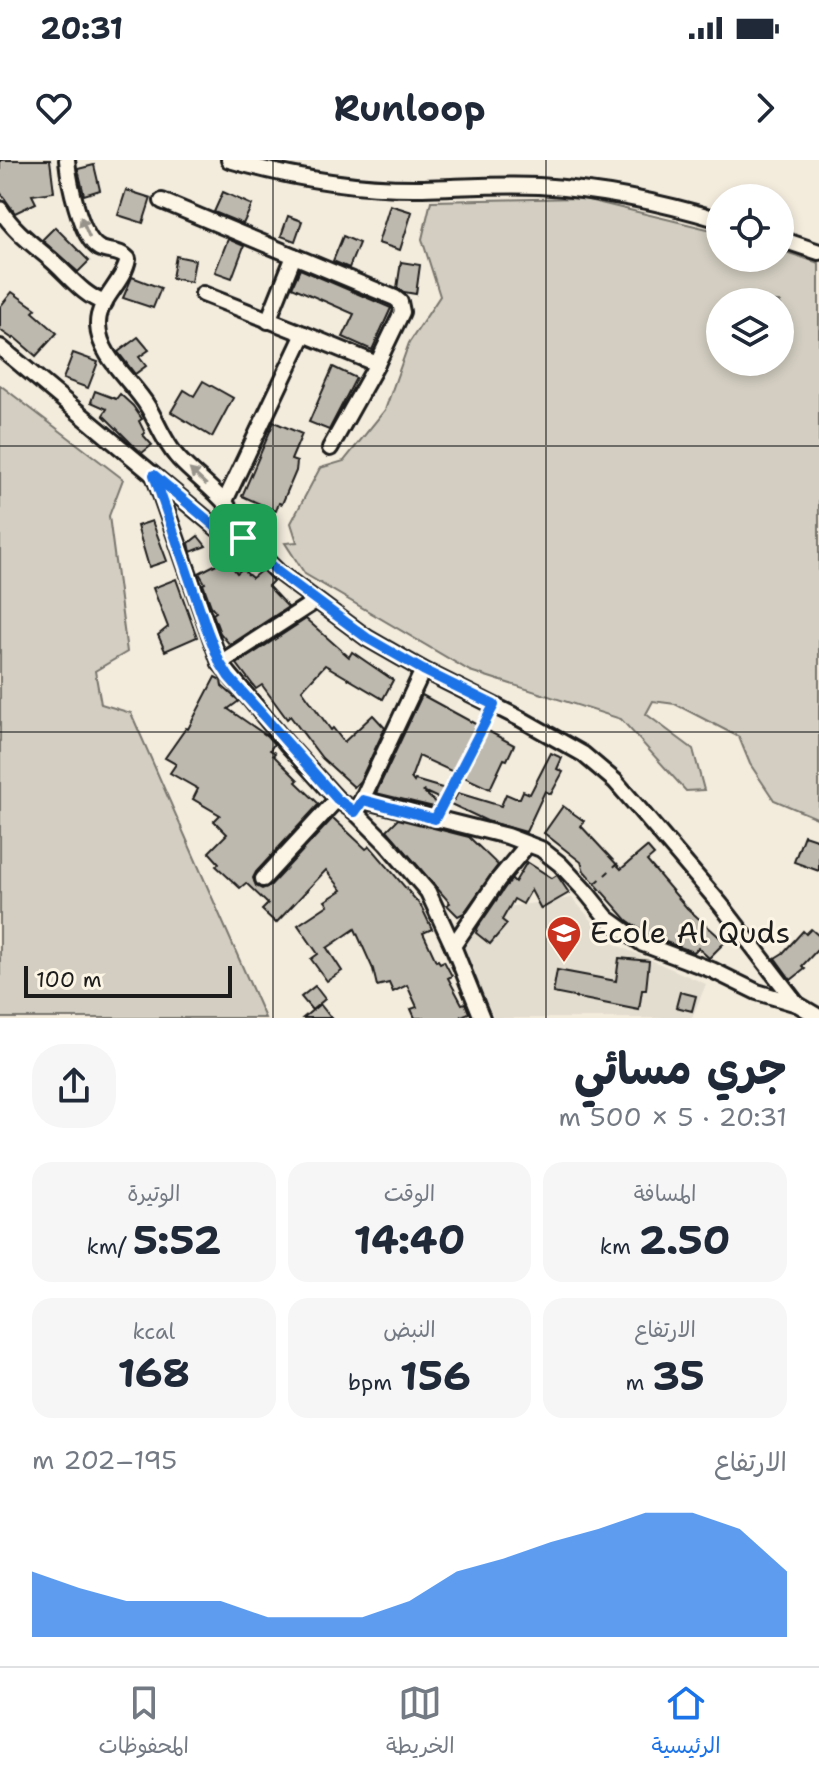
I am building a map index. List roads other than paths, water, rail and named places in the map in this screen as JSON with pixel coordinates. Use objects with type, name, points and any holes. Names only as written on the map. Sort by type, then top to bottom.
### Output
[{"type":"street","points":[[67,160],[80,216],[90,239],[101,249],[121,253],[128,259],[123,275],[99,315],[98,327],[104,345],[117,369],[144,401],[171,449],[225,501],[238,518],[243,538]]},
{"type":"street","points":[[229,160],[247,162],[301,178],[346,185],[580,189],[647,200],[706,216]]},
{"type":"street","points":[[162,201],[400,302],[402,312],[330,448]]},
{"type":"street","points":[[0,209],[28,243],[90,295],[105,303]]},
{"type":"street","points":[[794,244],[819,252]]},
{"type":"street","points":[[268,321],[294,256]]},
{"type":"street","points":[[203,294],[377,364]]},
{"type":"street","points":[[225,501],[304,334]]},
{"type":"street","points":[[0,347],[217,528],[243,538],[314,602],[367,638],[423,670],[583,754],[615,781],[721,905],[797,1004]]},
{"type":"street","points":[[154,475],[220,663],[337,799],[507,836],[541,849],[560,864],[607,918],[643,944],[712,970],[757,992],[817,1012]]},
{"type":"street","points":[[220,663],[314,602]]},
{"type":"street","points":[[359,806],[423,670]]},
{"type":"street","points":[[263,879],[337,799]]},
{"type":"street","points":[[359,806],[428,892],[482,1018]]},
{"type":"street","points":[[453,946],[498,880],[528,844]]},
{"type":"place","name":"Ecole Al Quds","points":[[564,964]]}]
